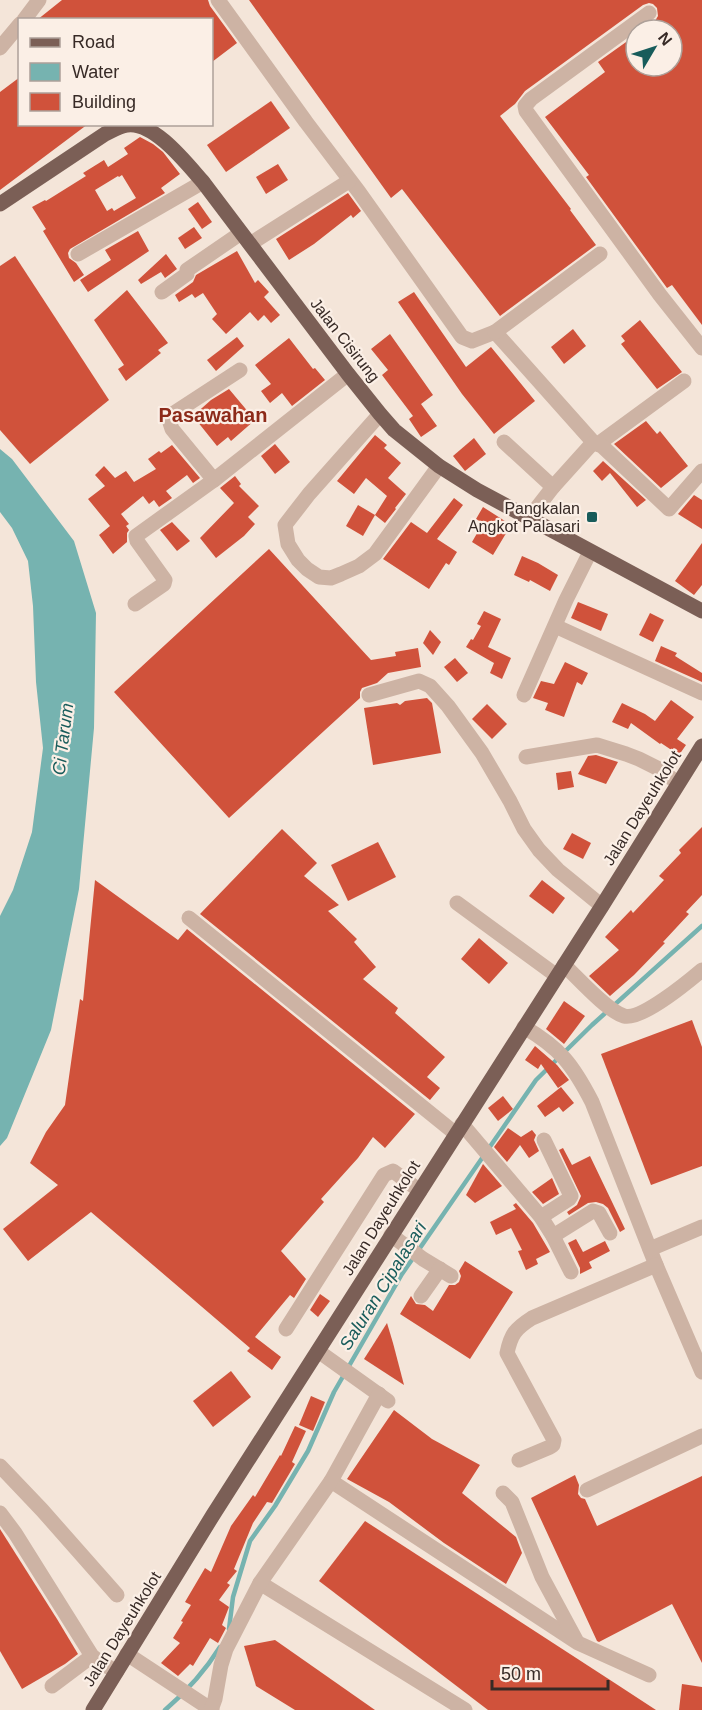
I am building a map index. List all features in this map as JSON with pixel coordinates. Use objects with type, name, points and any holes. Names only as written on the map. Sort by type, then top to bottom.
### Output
[{"type":"main road","name":"Jalan Cisirung","points":[[0,204],[105,134],[125,126]]},
{"type":"main road","name":"Jalan Cisirung","points":[[134,126],[153,133],[176,152],[203,182],[348,374],[394,430],[439,466],[477,490],[702,611]]},
{"type":"main road","name":"Jalan Dayeuhkolot","points":[[93,1710],[127,1654],[324,1355],[391,1235],[678,783],[699,755]]},
{"type":"street","points":[[26,18],[39,0]]},
{"type":"street","points":[[218,0],[465,339],[472,341],[495,332],[600,254]]},
{"type":"street","points":[[649,13],[531,99],[525,106],[526,111],[619,240],[702,348]]},
{"type":"street","points":[[0,48],[18,26]]},
{"type":"street","points":[[162,292],[187,274],[187,270],[349,181]]},
{"type":"street","points":[[78,254],[203,182]]},
{"type":"street","points":[[495,332],[596,444],[669,509],[702,471]]},
{"type":"street","points":[[214,480],[175,433],[169,420],[171,416],[240,370]]},
{"type":"street","points":[[135,604],[165,582],[137,541],[136,536],[214,480],[348,374]]},
{"type":"street","points":[[529,518],[589,447],[684,381]]},
{"type":"street","points":[[380,414],[316,486],[285,525],[288,544],[307,569],[319,577],[331,578],[359,566],[375,554],[439,466]]},
{"type":"street","points":[[504,442],[553,487]]},
{"type":"street","points":[[524,695],[590,552]]},
{"type":"street","points":[[555,626],[702,693]]},
{"type":"street","points":[[369,695],[419,681],[430,686],[448,706],[482,753],[524,829],[539,850],[558,870],[602,906]]},
{"type":"street","points":[[526,757],[597,746],[639,759],[678,783]]},
{"type":"street","points":[[457,903],[560,970],[624,1016],[633,1017],[674,993],[702,970]]},
{"type":"street","points":[[189,918],[482,1148],[541,1217],[571,1272]]},
{"type":"street","points":[[524,1028],[549,1042],[566,1058],[592,1102],[656,1265],[702,1372]]},
{"type":"street","points":[[541,1217],[571,1196],[544,1140]]},
{"type":"street","points":[[286,1329],[384,1174],[393,1172],[420,1191]]},
{"type":"street","points":[[553,1236],[593,1211],[599,1214],[610,1233]]},
{"type":"street","points":[[650,1249],[702,1227]]},
{"type":"street","points":[[391,1235],[446,1273],[421,1296]]},
{"type":"street","points":[[519,1460],[553,1445],[554,1440],[507,1353],[510,1338],[517,1328],[532,1318],[656,1265]]},
{"type":"street","points":[[127,1654],[212,1710],[226,1649],[260,1583],[332,1481],[379,1393],[324,1355]]},
{"type":"street","points":[[587,1490],[702,1436]]},
{"type":"street","points":[[0,1466],[117,1595]]},
{"type":"street","points":[[332,1481],[578,1643],[649,1675]]},
{"type":"street","points":[[503,1493],[512,1502],[542,1577],[578,1643]]},
{"type":"street","points":[[0,1513],[92,1656],[117,1671]]},
{"type":"street","points":[[260,1583],[465,1710]]},
{"type":"street","points":[[52,1686],[92,1656]]},
{"type":"water","name":"Ci Tarum","points":[[0,449],[12,459],[74,541],[96,613],[94,728],[79,889],[51,1030],[7,1138],[0,1146],[0,916],[13,890],[32,832],[43,748],[28,561],[12,528],[0,512]]},
{"type":"building","points":[[62,0],[208,0],[237,43],[213,61],[213,18],[40,18]]},
{"type":"building","points":[[249,0],[702,0],[702,325],[672,285],[667,288],[586,177],[589,175],[545,117],[605,72],[598,62],[624,44],[624,78],[684,78],[684,18],[657,18],[657,8],[653,4],[643,5],[624,18],[525,91],[515,104],[500,116],[596,245],[500,316],[402,189],[391,198]]},
{"type":"building","points":[[18,78],[18,126],[85,126],[0,190],[0,92]]},
{"type":"building","points":[[271,101],[290,128],[226,172],[207,145]]},
{"type":"building","points":[[140,137],[163,152],[180,174],[161,188],[165,193],[70,249],[69,258],[76,263],[84,275],[74,282],[43,231],[46,229],[32,207],[86,176],[83,173],[104,160],[108,167],[128,154],[124,148]],"holes":[[[122,175],[136,198],[114,211],[112,208],[107,211],[95,190]]]},
{"type":"building","points":[[278,164],[288,180],[266,194],[256,177]]},
{"type":"building","points":[[348,193],[361,211],[353,218],[351,215],[289,260],[276,239]]},
{"type":"building","points":[[198,202],[212,222],[202,229],[188,209]]},
{"type":"building","points":[[194,227],[202,238],[185,249],[178,238]]},
{"type":"building","points":[[138,231],[149,251],[88,292],[80,280],[111,260],[105,250]]},
{"type":"building","points":[[237,251],[255,283],[258,280],[269,292],[264,297],[280,315],[271,323],[264,315],[258,321],[250,312],[226,334],[212,319],[217,314],[203,293],[195,298],[192,294],[179,302],[175,295],[193,282],[196,275]]},
{"type":"building","points":[[166,254],[177,269],[165,278],[161,272],[141,284],[138,280]]},
{"type":"building","points":[[15,256],[109,400],[30,464],[0,430],[0,266]]},
{"type":"building","points":[[127,290],[168,343],[158,350],[161,353],[126,381],[118,369],[124,365],[94,320]]},
{"type":"building","points":[[414,292],[466,367],[491,347],[535,401],[494,434],[462,394],[398,302]]},
{"type":"building","points":[[640,320],[682,372],[657,389],[621,344],[625,341],[621,336]]},
{"type":"building","points":[[573,329],[586,346],[564,364],[551,347]]},
{"type":"building","points":[[390,334],[433,395],[421,404],[437,426],[421,437],[409,419],[413,416],[382,375],[388,370],[371,349]]},
{"type":"building","points":[[237,337],[244,346],[216,371],[207,360]]},
{"type":"building","points":[[289,338],[313,369],[315,368],[325,380],[292,406],[282,393],[270,403],[261,391],[271,384],[255,365]]},
{"type":"building","points":[[229,389],[255,420],[231,441],[228,437],[217,446],[193,416],[211,400]]},
{"type":"building","points":[[646,421],[657,434],[660,431],[688,466],[661,488],[614,444]]},
{"type":"building","points":[[375,435],[387,445],[384,448],[401,463],[388,478],[406,494],[385,523],[375,515],[387,496],[366,478],[354,494],[337,481]]},
{"type":"building","points":[[474,438],[486,454],[465,471],[453,456]]},
{"type":"building","points":[[275,444],[290,462],[275,474],[261,456]]},
{"type":"building","points":[[172,445],[200,478],[193,483],[187,475],[166,491],[172,498],[159,507],[154,500],[149,504],[143,496],[121,514],[129,524],[126,526],[129,530],[127,542],[113,554],[99,535],[110,526],[88,499],[105,486],[95,475],[104,466],[115,478],[126,471],[134,482],[156,469],[148,459]]},
{"type":"building","points":[[603,461],[646,500],[637,507],[610,473],[602,481],[593,471]]},
{"type":"building","points":[[235,476],[241,484],[239,486],[259,506],[248,517],[255,524],[244,536],[216,558],[200,538],[234,503],[220,488]]},
{"type":"building","points":[[694,495],[702,500],[702,529],[678,514]]},
{"type":"building","points":[[454,498],[463,505],[437,539],[457,552],[449,565],[446,563],[429,589],[383,559],[411,522],[427,533]]},
{"type":"building","points":[[358,505],[375,515],[363,536],[346,526]]},
{"type":"building","points":[[483,507],[511,525],[493,555],[472,542],[483,523],[476,519]]},
{"type":"building","points":[[172,522],[190,541],[177,551],[160,530]]},
{"type":"building","points":[[702,543],[702,585],[694,595],[675,581]]},
{"type":"building","points":[[269,549],[371,660],[396,656],[395,652],[418,648],[421,667],[388,673],[377,683],[362,688],[360,698],[229,818],[114,692]]},
{"type":"building","points":[[522,556],[558,575],[550,591],[530,580],[529,582],[514,575]]},
{"type":"building","points":[[578,602],[608,614],[601,631],[571,618]]},
{"type":"building","points":[[484,611],[501,619],[488,647],[511,658],[502,679],[490,673],[494,663],[466,647],[481,626],[477,624]]},
{"type":"building","points":[[650,613],[664,620],[653,642],[639,635]]},
{"type":"building","points":[[430,630],[441,642],[433,655],[423,643]]},
{"type":"building","points":[[661,646],[677,653],[675,656],[702,673],[702,682],[655,661]]},
{"type":"building","points":[[455,658],[468,673],[457,682],[444,667]]},
{"type":"building","points":[[565,662],[588,673],[582,685],[577,682],[564,717],[545,710],[548,703],[533,698],[541,681],[554,684]]},
{"type":"building","points":[[427,698],[432,703],[441,753],[373,765],[364,708],[397,703],[400,705],[405,701]]},
{"type":"building","points":[[671,700],[694,717],[677,739],[686,745],[679,755],[631,723],[628,729],[612,722],[622,703],[655,721]]},
{"type":"building","points":[[487,704],[507,724],[492,739],[472,719]]},
{"type":"building","points":[[596,755],[618,762],[606,784],[578,774],[588,756]]},
{"type":"building","points":[[571,771],[574,787],[558,790],[556,773]]},
{"type":"building","points":[[702,827],[702,895],[686,912],[689,914],[663,942],[665,943],[610,996],[589,976],[619,950],[605,937],[631,910],[633,913],[664,880],[659,876],[681,853],[679,850]]},
{"type":"building","points":[[282,829],[317,863],[304,876],[339,905],[328,911],[357,939],[354,942],[376,967],[363,979],[398,1008],[395,1013],[445,1057],[427,1077],[440,1088],[430,1100],[200,914]]},
{"type":"building","points":[[572,833],[591,843],[583,859],[563,849]]},
{"type":"building","points":[[378,842],[396,877],[348,901],[331,865]]},
{"type":"building","points":[[95,880],[178,940],[187,929],[415,1114],[385,1148],[373,1137],[358,1158],[321,1199],[324,1202],[281,1251],[306,1279],[294,1298],[290,1295],[255,1337],[281,1357],[272,1370],[247,1351],[250,1348],[91,1212],[28,1261],[3,1229],[58,1185],[30,1163],[46,1132],[65,1105],[80,999],[83,1001]]},
{"type":"building","points":[[542,880],[565,898],[553,914],[529,896]]},
{"type":"building","points":[[479,938],[508,963],[489,984],[461,959]]},
{"type":"building","points":[[564,1001],[585,1016],[564,1044],[546,1029]]},
{"type":"building","points":[[692,1020],[702,1047],[702,1166],[651,1185],[601,1054]]},
{"type":"building","points":[[535,1046],[557,1065],[569,1080],[558,1088],[541,1064],[538,1069],[525,1060]]},
{"type":"building","points":[[561,1087],[574,1103],[563,1112],[559,1107],[545,1117],[537,1106]]},
{"type":"building","points":[[503,1096],[513,1109],[498,1121],[488,1108]]},
{"type":"building","points":[[508,1128],[521,1137],[532,1130],[536,1135],[534,1140],[539,1151],[529,1158],[520,1145],[507,1162],[494,1147]]},
{"type":"building","points":[[563,1148],[572,1165],[590,1156],[625,1229],[620,1232],[608,1208],[596,1202],[588,1203],[569,1215],[567,1212],[577,1205],[581,1196],[559,1150]]},
{"type":"building","points":[[483,1164],[502,1186],[475,1203],[466,1195]]},
{"type":"building","points":[[552,1178],[559,1194],[543,1204],[532,1192]]},
{"type":"building","points":[[516,1203],[533,1223],[550,1252],[536,1259],[538,1264],[526,1270],[518,1251],[522,1250],[511,1228],[496,1235],[490,1222],[516,1209],[513,1205]]},
{"type":"building","points":[[576,1239],[583,1252],[605,1241],[610,1251],[589,1262],[592,1268],[580,1274],[580,1268],[568,1243]]},
{"type":"building","points":[[465,1261],[513,1292],[470,1359],[400,1314],[411,1296],[416,1304],[425,1305],[433,1311],[449,1285],[459,1282],[461,1276],[459,1271]]},
{"type":"building","points":[[320,1294],[330,1301],[318,1317],[310,1310]]},
{"type":"building","points":[[387,1323],[393,1343],[404,1385],[364,1359]]},
{"type":"building","points":[[231,1371],[251,1397],[213,1427],[193,1401]]},
{"type":"building","points":[[311,1396],[325,1402],[313,1431],[299,1425]]},
{"type":"building","points":[[394,1410],[432,1439],[480,1465],[462,1493],[516,1537],[522,1553],[506,1584],[444,1543],[389,1502],[347,1479]]},
{"type":"building","points":[[295,1426],[306,1431],[292,1462],[295,1464],[272,1503],[267,1502],[253,1523],[234,1569],[237,1571],[227,1583],[230,1585],[219,1600],[229,1607],[222,1625],[226,1628],[218,1643],[210,1638],[193,1666],[190,1664],[178,1676],[161,1663],[180,1643],[173,1638],[191,1605],[185,1602],[205,1568],[211,1572],[231,1526],[253,1495],[255,1497],[281,1456]]},
{"type":"building","points":[[575,1475],[579,1485],[578,1494],[585,1499],[597,1526],[702,1476],[702,1663],[672,1604],[597,1641],[531,1498]]},
{"type":"building","points":[[365,1521],[656,1710],[488,1710],[319,1581]]},
{"type":"building","points":[[0,1529],[78,1654],[22,1689],[0,1651]]},
{"type":"building","points":[[275,1640],[375,1710],[295,1710],[256,1686],[244,1646]]},
{"type":"building","points":[[682,1684],[702,1687],[702,1710],[679,1710]]},
{"type":"waterway","name":"Saluran Cipalasari","points":[[229,1629],[233,1597],[250,1541],[275,1506],[308,1451],[334,1392],[402,1274],[536,1080],[592,1025],[702,926]]},
{"type":"waterway","name":"Saluran Cipalasari","points":[[165,1710],[195,1681],[220,1647]]},
{"type":"place","name":"Pangkalan Angkot Palasari","points":[[592,517]]},
{"type":"district","name":"Pasawahan","points":[[213,415]]}]
